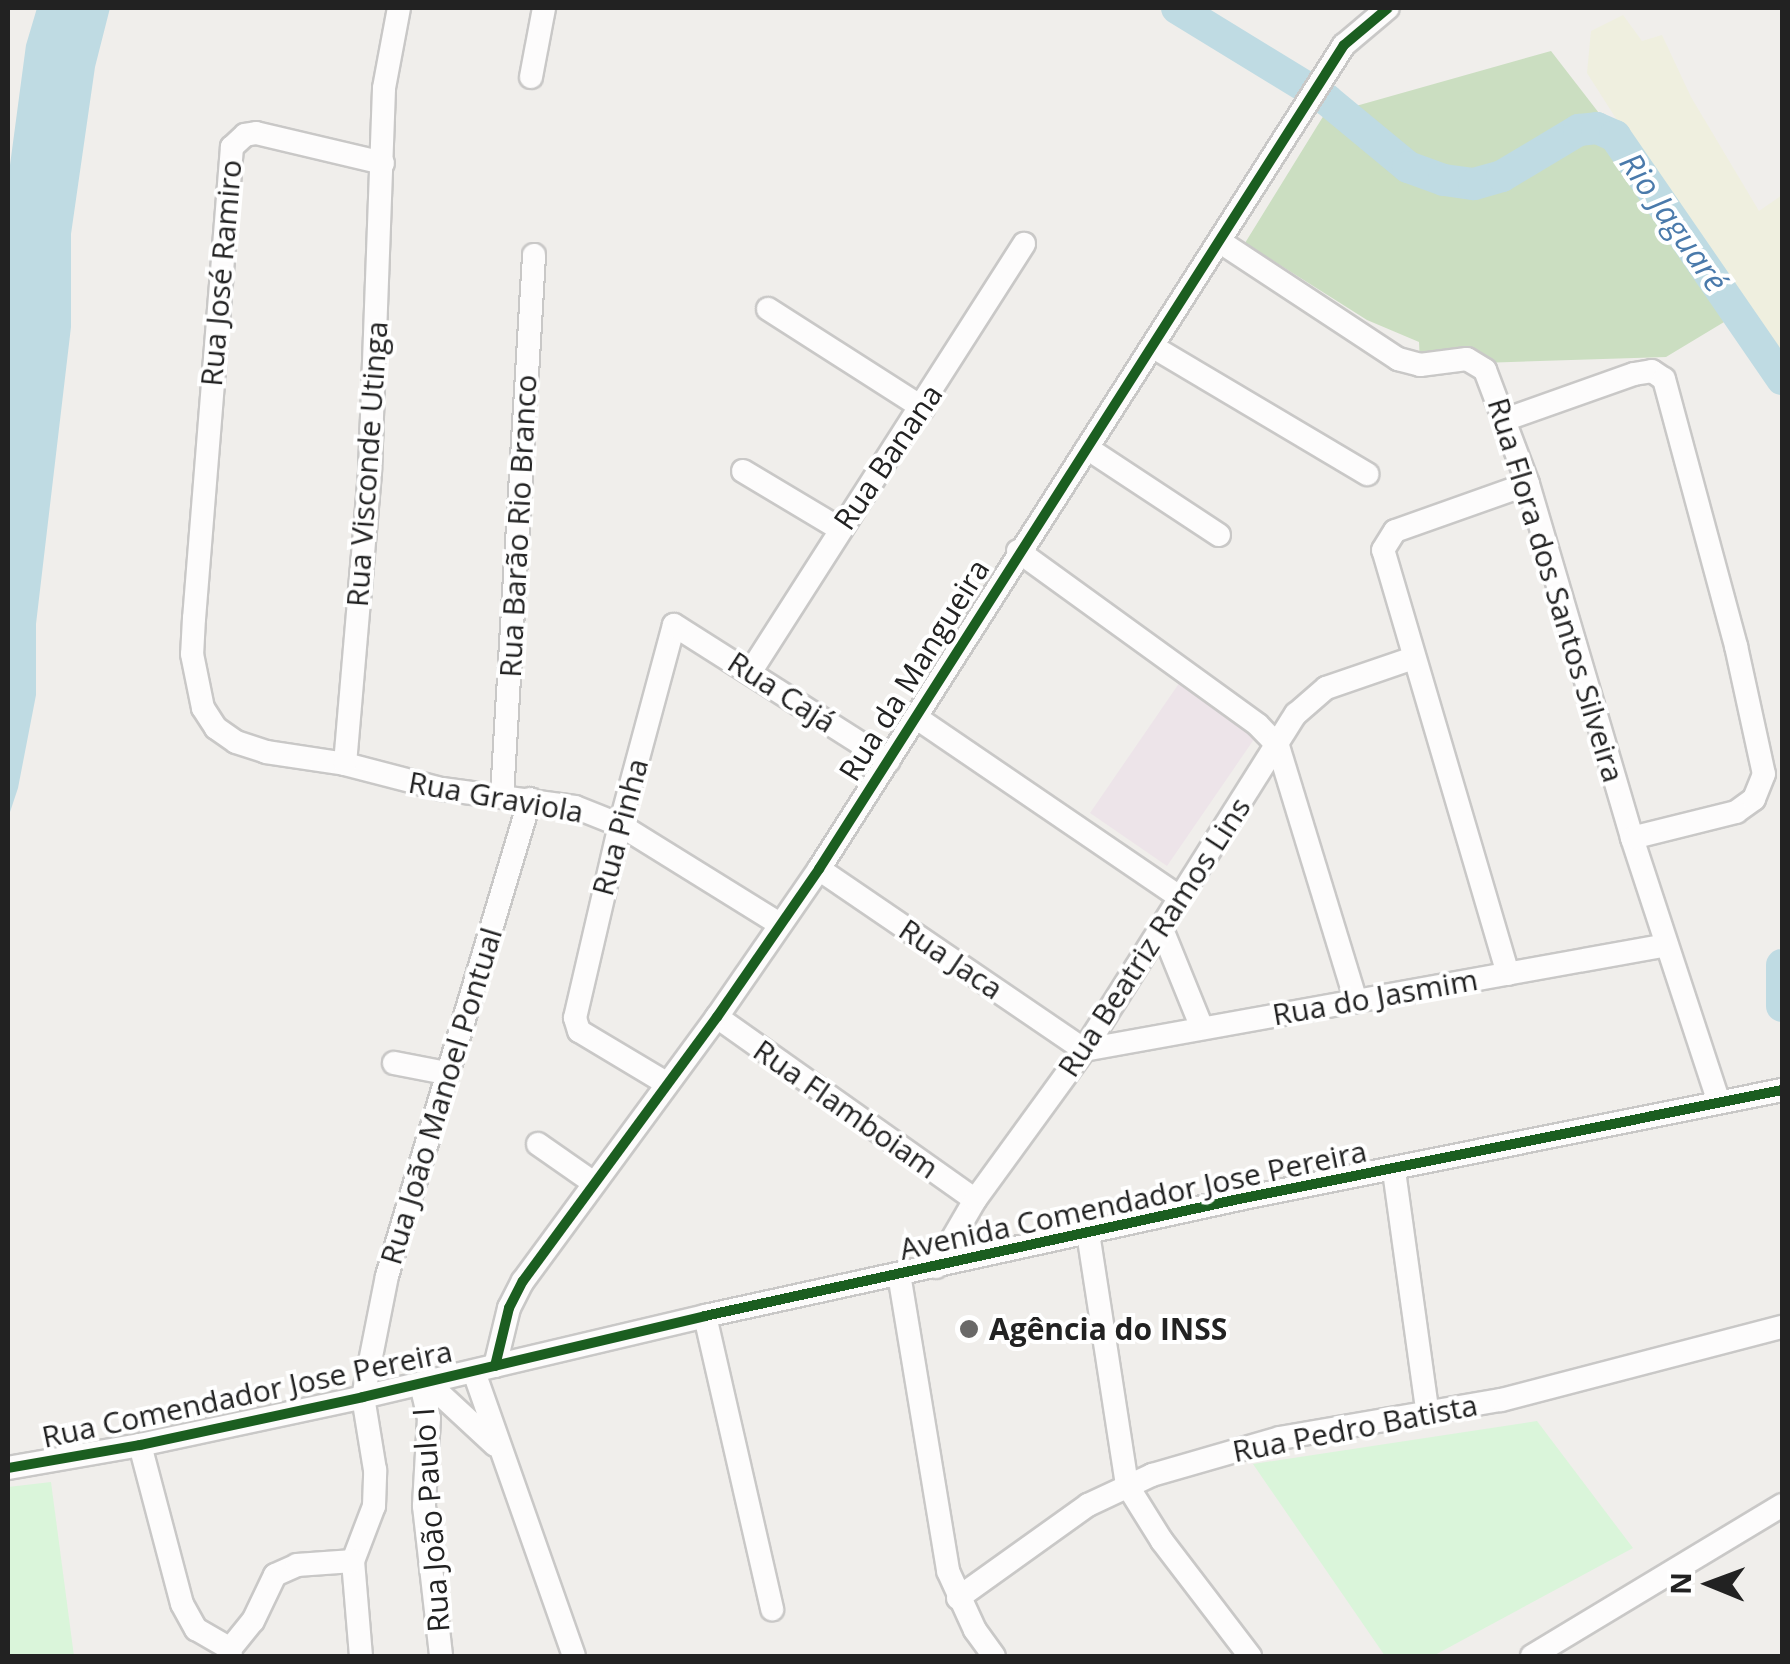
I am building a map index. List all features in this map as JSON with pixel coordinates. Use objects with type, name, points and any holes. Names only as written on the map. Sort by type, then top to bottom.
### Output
[{"type":"street","name":"Rua Visconde Utinga","points":[[345,764],[370,472],[384,88],[399,8]]},
{"type":"street","points":[[531,77],[544,8]]},
{"type":"street","name":"Rua da Mangueira","points":[[484,1369],[522,1282],[717,1017],[778,923],[819,869],[1018,551],[1155,348],[1362,18],[1388,8]]},
{"type":"street","name":"Rua José Ramiro","points":[[203,708],[192,654],[228,158],[237,140],[256,134],[382,163]]},
{"type":"street","name":"Rua Flora dos Santos Silveira","points":[[1222,243],[1398,359],[1420,365],[1475,360],[1486,370],[1528,484],[1632,838],[1718,1100]]},
{"type":"street","name":"Rua Banana","points":[[751,670],[923,408],[1024,244]]},
{"type":"street","name":"Rua Barão Rio Branco","points":[[502,796],[534,255]]},
{"type":"street","points":[[768,309],[923,408]]},
{"type":"street","points":[[1155,348],[1367,474]]},
{"type":"street","points":[[1507,420],[1634,374],[1652,371],[1664,379],[1736,646],[1764,774],[1754,799],[1736,812],[1632,838]]},
{"type":"street","points":[[1087,448],[1219,534]]},
{"type":"street","points":[[743,471],[840,529]]},
{"type":"street","points":[[1508,974],[1413,658],[1384,542],[1396,530],[1528,484]]},
{"type":"street","points":[[1018,551],[1258,724],[1278,746],[1356,1001]]},
{"type":"street","name":"Rua Cajá","points":[[674,625],[751,670],[888,761]]},
{"type":"street","name":"Rua Pinha","points":[[666,1083],[579,1031],[576,1001],[674,625]]},
{"type":"street","name":"Rua Beatriz Ramos Lins","points":[[936,1267],[975,1200],[1084,1050],[1296,714],[1326,688],[1413,658]]},
{"type":"street","name":"Rua Graviola","points":[[203,708],[216,728],[236,742],[266,752],[345,764],[400,781],[575,807],[620,825],[778,923]]},
{"type":"street","points":[[916,718],[1178,896]]},
{"type":"street","name":"Rua João Manoel Pontual","points":[[362,1396],[387,1276],[530,799]]},
{"type":"street","name":"Rua Jaca","points":[[819,869],[1084,1050]]},
{"type":"street","points":[[1161,927],[1202,1028]]},
{"type":"street","name":"Rua do Jasmim","points":[[1084,1050],[1667,945]]},
{"type":"street","name":"Rua Flamboiam","points":[[717,1017],[975,1200]]},
{"type":"street","points":[[394,1064],[446,1073]]},
{"type":"street","name":"Avenida Comendador Jose Pereira","points":[[484,1369],[705,1316],[1088,1233],[1718,1100],[1782,1090]]},
{"type":"street","points":[[538,1144],[594,1184]]},
{"type":"street","points":[[1394,1170],[1427,1410]]},
{"type":"street","points":[[1088,1233],[1127,1485],[1162,1541],[1250,1656]]},
{"type":"street","points":[[898,1274],[942,1540],[958,1598],[994,1656]]},
{"type":"street","points":[[705,1316],[772,1610]]},
{"type":"street","name":"Rua Pedro Batista","points":[[958,1598],[1088,1505],[1127,1485],[1238,1447],[1427,1410],[1501,1400],[1782,1327]]},
{"type":"street","points":[[484,1369],[498,1448],[574,1656]]},
{"type":"street","name":"Rua Comendador Jose Pereira","points":[[8,1468],[140,1445],[484,1369]]},
{"type":"street","points":[[424,1383],[498,1448]]},
{"type":"street","name":"Rua João Paulo I","points":[[424,1383],[428,1418],[424,1506],[440,1656]]},
{"type":"street","points":[[362,1396],[374,1470],[374,1506],[353,1561],[362,1656]]},
{"type":"street","points":[[140,1445],[182,1604],[196,1629],[230,1653],[253,1621],[275,1575],[297,1565],[353,1561]]},
{"type":"street","points":[[1532,1656],[1570,1647],[1782,1505]]},
{"type":"shaded area","points":[[1182,679],[1259,732],[1167,866],[1090,813]]},
{"type":"green space","points":[[1623,15],[1642,41],[1662,35],[1691,97],[1759,211],[1782,195],[1782,379],[1587,73],[1591,31]]},
{"type":"green space","points":[[1551,51],[1749,307],[1666,357],[1420,365],[1419,342],[1367,320],[1245,243],[1324,115]]},
{"type":"green space","points":[[1537,1421],[1633,1548],[1433,1656],[1385,1656],[1253,1464]]},
{"type":"green space","points":[[51,1482],[74,1656],[8,1656],[8,1487]]},
{"type":"water","points":[[37,8],[110,8],[95,67],[71,234],[71,327],[36,624],[36,695],[18,788],[8,818],[8,180],[26,45]]},
{"type":"waterway","name":"Rio Jaguaré","points":[[1177,8],[1327,100],[1408,167],[1444,180],[1474,184],[1502,176],[1579,130],[1597,128],[1615,136],[1782,379]]},
{"type":"waterway","name":"Rio Jaguaré","points":[[1782,965],[1782,1006]]},
{"type":"cycle path","points":[[495,1366],[509,1308],[523,1281],[717,1017],[819,869],[1344,45],[1388,8]]},
{"type":"cycle path","points":[[8,1468],[140,1445],[363,1397],[705,1316],[1239,1199],[1782,1090]]},
{"type":"place","name":"Agência do INSS","points":[[969,1329]]}]
